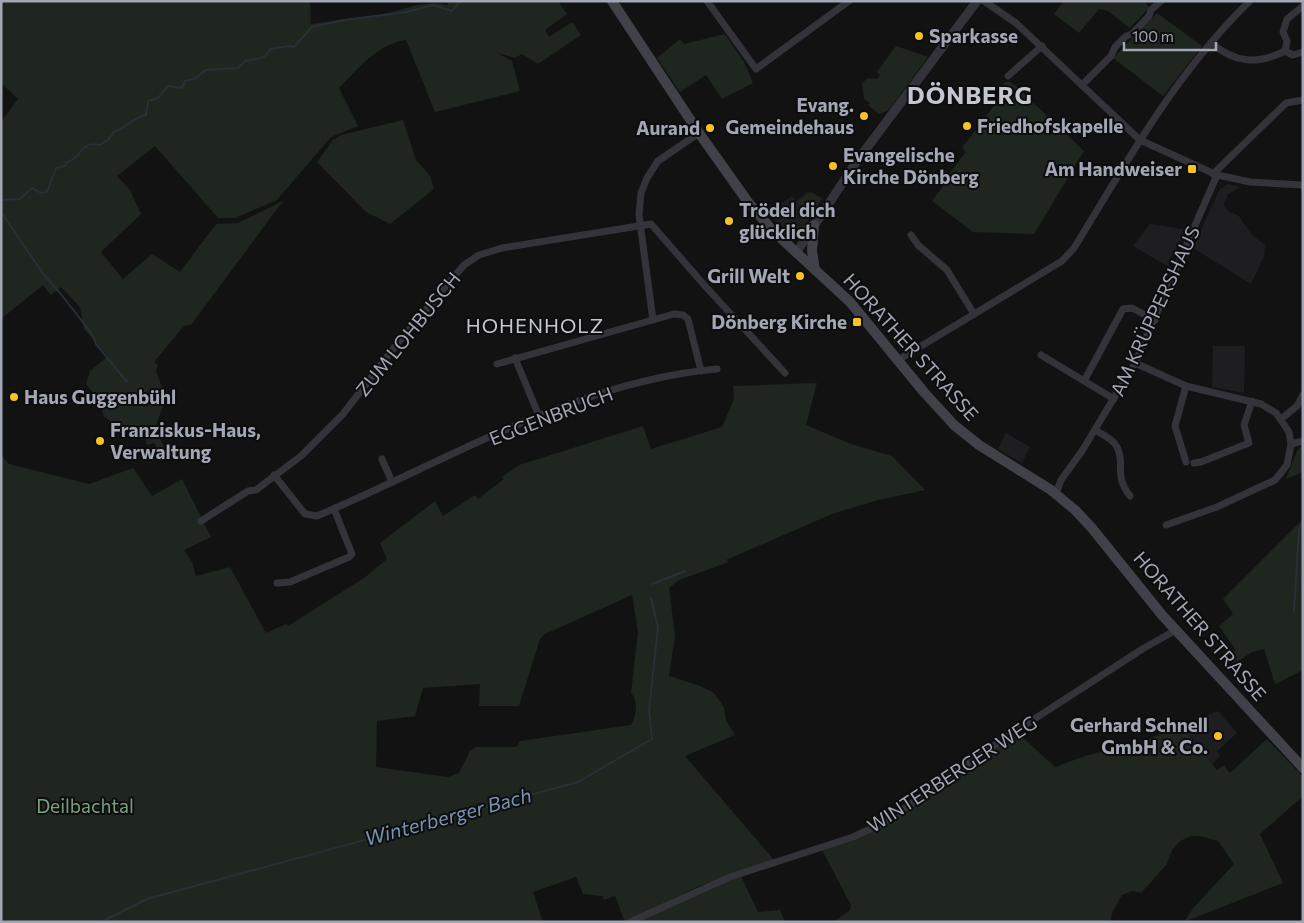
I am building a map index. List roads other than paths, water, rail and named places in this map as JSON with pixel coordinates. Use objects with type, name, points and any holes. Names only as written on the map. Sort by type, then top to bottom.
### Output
[{"type":"main road","name":"HORATHER STRASSE","points":[[612,1],[699,133],[748,202],[772,230],[850,302],[954,425],[979,445],[1056,494],[1092,527],[1176,630],[1303,768]]},
{"type":"main road","points":[[814,225],[812,251],[815,270]]},
{"type":"street","points":[[709,2],[756,69],[788,48],[849,1]]},
{"type":"street","points":[[796,253],[857,161],[977,1]]},
{"type":"street","points":[[984,1],[1016,23],[1042,46],[1140,140],[1215,175],[1250,182],[1303,186]]},
{"type":"street","points":[[1082,85],[1111,56],[1115,47],[1126,36],[1132,34],[1150,16],[1152,10],[1160,1]]},
{"type":"street","points":[[898,360],[1062,260],[1074,248],[1140,140],[1189,68],[1250,1]]},
{"type":"street","points":[[1285,51],[1286,41],[1283,32],[1287,19],[1303,6]]},
{"type":"street","points":[[1211,43],[1222,52],[1243,61],[1265,60],[1285,51]]},
{"type":"street","points":[[1008,76],[1042,46]]},
{"type":"street","points":[[1285,51],[1293,55],[1303,52]]},
{"type":"street","points":[[1215,175],[1286,103],[1303,100]]},
{"type":"street","points":[[653,320],[638,204],[640,193],[653,168],[671,151],[699,133]]},
{"type":"street","name":"AM KRÜPPERSHAUS","points":[[1056,494],[1061,480],[1095,430],[1135,363],[1155,320],[1215,175]]},
{"type":"street","name":"ZUM LOHBUSCH","points":[[201,521],[248,491],[256,490],[301,456],[343,414],[397,344],[464,265],[473,258],[502,248],[651,224],[706,288],[785,373]]},
{"type":"street","points":[[772,230],[788,236],[800,234],[814,225]]},
{"type":"street","points":[[911,235],[918,245],[947,270],[974,314]]},
{"type":"street","points":[[1084,381],[1123,309],[1132,308],[1155,320]]},
{"type":"street","points":[[497,364],[674,314],[683,315],[688,319],[701,371]]},
{"type":"street","points":[[1041,355],[1114,398]]},
{"type":"street","points":[[515,358],[540,416]]},
{"type":"street","points":[[1135,363],[1186,386],[1252,401],[1270,408],[1281,419],[1289,432],[1291,444],[1287,465],[1275,480],[1217,507],[1166,525]]},
{"type":"street","name":"EGGENBRUCH","points":[[274,475],[305,514],[317,516],[540,416],[616,390],[701,371],[717,370]]},
{"type":"street","points":[[1186,386],[1175,426],[1190,462],[1202,462],[1249,442],[1244,425],[1252,401]]},
{"type":"street","points":[[1281,419],[1297,406],[1303,395]]},
{"type":"street","points":[[1095,430],[1112,441],[1118,448],[1120,480],[1130,496]]},
{"type":"street","points":[[1291,444],[1303,441]]},
{"type":"street","points":[[382,459],[392,482]]},
{"type":"street","points":[[277,583],[290,582],[352,554],[334,509]]},
{"type":"street","name":"WINTERBERGER WEG","points":[[630,922],[730,877],[854,837],[883,823],[1002,740],[1144,648],[1176,630]]},
{"type":"waterway","points":[[1,200],[20,199],[32,188],[41,193],[47,192],[56,168],[65,166],[67,162],[76,157],[85,147],[93,144],[100,145],[108,140],[114,132],[138,117],[146,115],[148,101],[158,98],[168,86],[182,88],[185,81],[194,79],[206,70],[238,68],[245,61],[266,56],[270,49],[294,47],[312,27],[344,20],[407,12],[433,5],[452,11],[460,1]]},
{"type":"waterway","points":[[1,212],[44,275],[92,334],[96,344],[127,382]]},
{"type":"waterway","points":[[1294,612],[1299,529],[1303,523]]},
{"type":"waterway","name":"Winterberger Bach","points":[[652,584],[685,571]]},
{"type":"waterway","name":"Winterberger Bach","points":[[101,922],[147,899],[578,782],[652,739],[649,710],[658,628],[651,598]]},
{"type":"place","name":"Sparkasse","points":[[919,36]]},
{"type":"place","name":"Evang. Gemeindehaus","points":[[864,116]]},
{"type":"place","name":"Friedhofskapelle","points":[[967,126]]},
{"type":"place","name":"Aurand","points":[[710,128]]},
{"type":"place","name":"Evangelische Kirche Dönberg","points":[[833,166]]},
{"type":"place","name":"Am Handweiser","points":[[1192,169]]},
{"type":"place","name":"Trödel dich glücklich","points":[[729,221]]},
{"type":"place","name":"Grill Welt","points":[[800,276]]},
{"type":"place","name":"Dönberg Kirche","points":[[857,322]]},
{"type":"place","name":"Haus Guggenbühl","points":[[14,397]]},
{"type":"place","name":"Franziskus-Haus, Verwaltung","points":[[100,441]]},
{"type":"place","name":"Gerhard Schnell GmbH & Co.","points":[[1218,736]]},
{"type":"district","name":"DÖNBERG","points":[[970,96]]},
{"type":"district","name":"HOHENHOLZ","points":[[535,326]]},
{"type":"park label","name":"Deilbachtal","points":[[85,806]]}]
